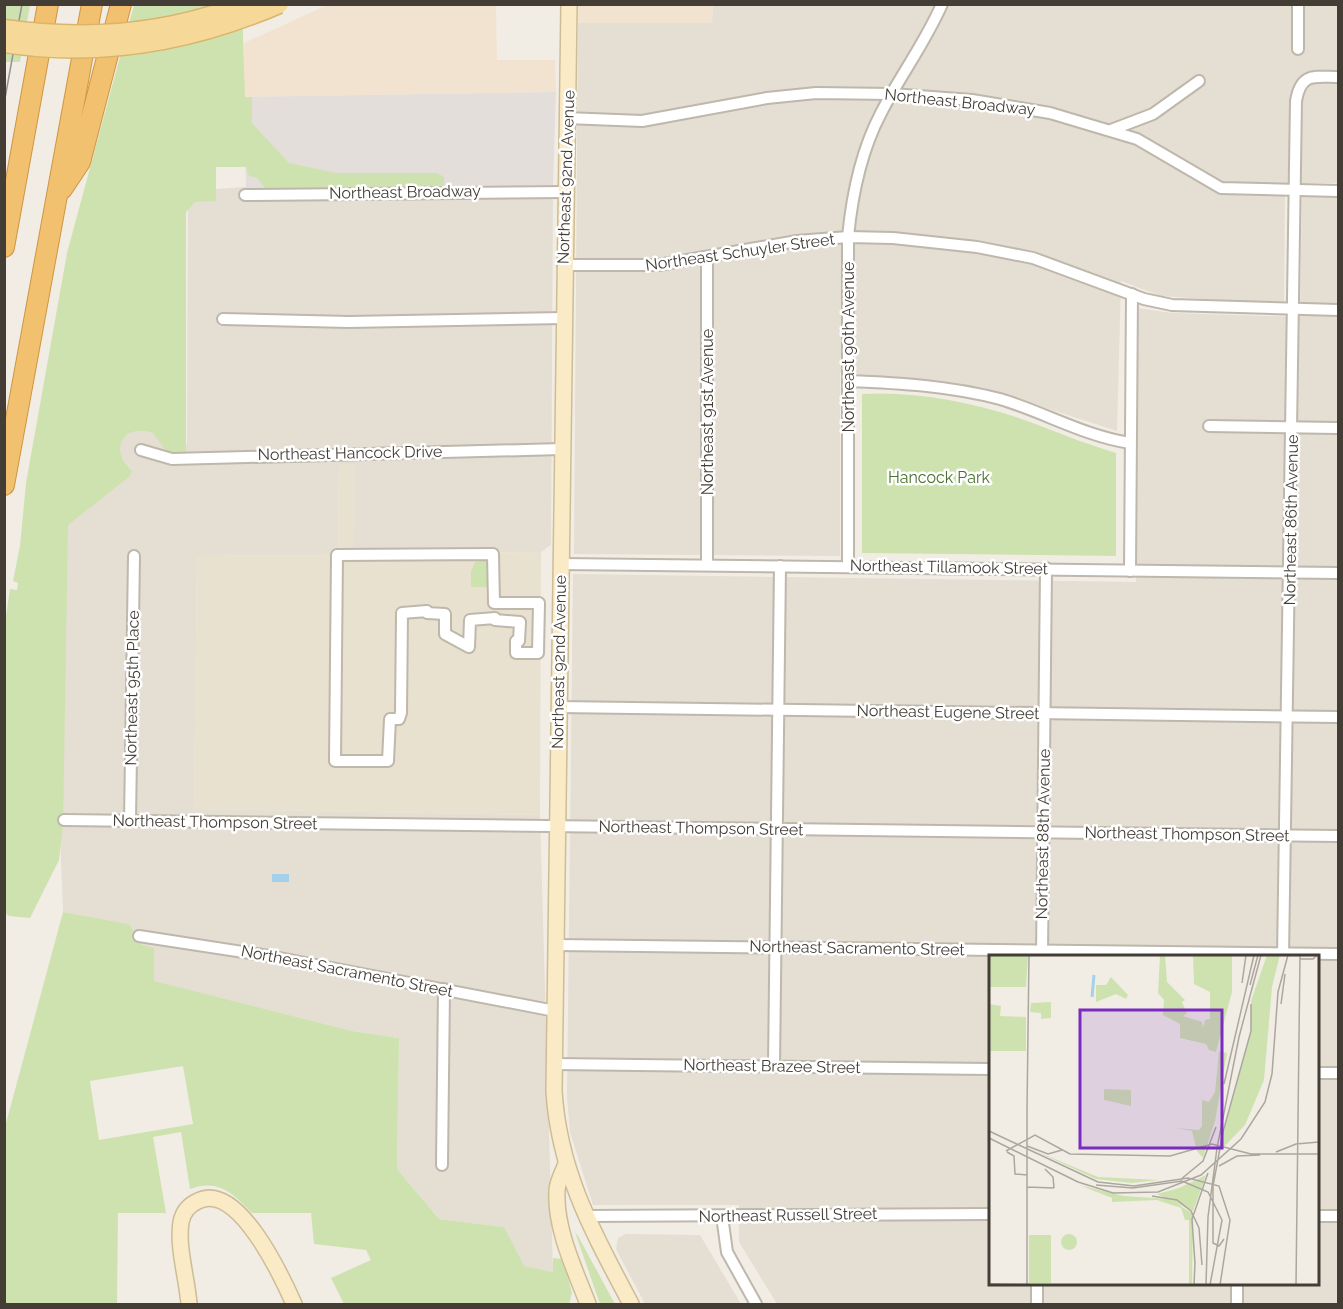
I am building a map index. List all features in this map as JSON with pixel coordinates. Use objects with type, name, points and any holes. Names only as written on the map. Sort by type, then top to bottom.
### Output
[{"type":"highway","points":[[4,247],[48,4]]},
{"type":"highway","points":[[4,485],[92,4]]},
{"type":"highway","points":[[58,194],[80,162],[121,4]]},
{"type":"main road","points":[[4,29],[48,34],[114,35],[171,26],[245,4]]},
{"type":"main road","points":[[4,43],[93,49],[144,44],[215,29],[279,4]]},
{"type":"street","name":"Northeast 92nd Avenue","points":[[569,4],[562,318],[554,1064],[557,1119],[566,1164],[586,1216],[632,1305]]},
{"type":"street","name":"Northeast 90th Avenue","points":[[848,566],[848,237],[858,176],[872,134],[942,4]]},
{"type":"street","points":[[1298,4],[1298,49]]},
{"type":"street","name":"Northeast 86th Avenue","points":[[1283,955],[1293,427],[1296,101],[1300,84],[1311,77],[1338,77]]},
{"type":"street","points":[[1111,130],[1153,114],[1199,81]]},
{"type":"street","name":"Northeast Broadway","points":[[566,118],[642,121],[791,95],[892,94],[1024,108],[1111,130],[1137,139],[1221,188],[1338,190]]},
{"type":"street","name":"Northeast Broadway","points":[[244,195],[566,192]]},
{"type":"street","name":"Northeast Schuyler Street","points":[[563,265],[650,266],[707,259],[774,244],[848,237],[921,240],[1005,252],[1062,266],[1132,294],[1172,305],[1201,308],[1338,310]]},
{"type":"street","name":"Northeast 91st Avenue","points":[[707,259],[707,565]]},
{"type":"street","points":[[1130,571],[1132,294]]},
{"type":"street","points":[[223,319],[349,322],[562,318]]},
{"type":"street","points":[[849,381],[917,385],[972,393],[1028,408],[1084,431],[1130,443]]},
{"type":"street","points":[[1209,426],[1338,428]]},
{"type":"street","name":"Northeast Hancock Drive","points":[[141,450],[172,459],[562,449]]},
{"type":"street","points":[[493,554],[494,603],[539,603],[538,653],[516,653],[516,641],[520,638],[520,622],[517,621],[495,620],[495,618],[470,620],[469,647],[445,634],[445,614],[427,613],[427,611],[402,613],[401,713],[399,719],[390,719],[388,762],[335,761],[337,555],[493,554]]},
{"type":"street","name":"Northeast 95th Place","points":[[130,821],[134,556]]},
{"type":"street","name":"Northeast Tillamook Street","points":[[560,564],[1338,573]]},
{"type":"street","points":[[774,1066],[780,566]]},
{"type":"street","name":"Northeast 88th Avenue","points":[[1042,954],[1046,568]]},
{"type":"street","name":"Northeast Eugene Street","points":[[558,707],[1338,717]]},
{"type":"street","name":"Northeast Thompson Street","points":[[64,820],[1338,836]]},
{"type":"street","name":"Northeast Sacramento Street","points":[[138,936],[269,956],[555,1011]]},
{"type":"street","name":"Northeast Sacramento Street","points":[[556,945],[776,947],[1042,954],[1338,954]]},
{"type":"street","points":[[442,1165],[444,989]]},
{"type":"street","name":"Northeast Brazee Street","points":[[554,1064],[989,1070]]},
{"type":"street","points":[[1319,1073],[1338,1074]]},
{"type":"street","points":[[566,1164],[557,1188],[558,1203],[583,1301]]},
{"type":"street","points":[[189,1305],[181,1222],[192,1204],[208,1198],[228,1205],[255,1233],[277,1268],[294,1305]]},
{"type":"street","name":"Northeast Russell Street","points":[[586,1216],[989,1214]]},
{"type":"street","points":[[722,1216],[727,1252],[756,1305]]},
{"type":"street","points":[[1319,1216],[1338,1216]]},
{"type":"street","points":[[1037,1285],[1037,1305]]},
{"type":"street","points":[[1237,1285],[1237,1305]]},
{"type":"shaded area","points":[[713,4],[1338,5],[1338,183],[1285,183],[1284,304],[1161,296],[1121,281],[1117,431],[981,387],[840,373],[840,556],[574,554],[578,23],[712,23]]},
{"type":"shaded area","points":[[327,5],[496,5],[497,60],[555,60],[556,92],[244,97],[244,43]]},
{"type":"shaded area","points":[[578,5],[713,5],[712,23],[578,23]]},
{"type":"shaded area","points":[[556,92],[553,186],[246,187],[244,97]]},
{"type":"shaded area","points":[[553,186],[551,545],[541,552],[353,554],[354,464],[339,464],[338,555],[197,556],[194,809],[540,815],[553,1272],[523,1266],[504,1227],[439,1219],[397,1169],[399,1038],[352,1031],[153,981],[154,948],[142,946],[129,924],[63,912],[59,809],[66,487],[112,450],[135,424],[187,445],[188,191],[246,187]]},
{"type":"shaded area","points":[[1302,196],[1338,197],[1338,1304],[777,1304],[739,1242],[739,1205],[593,1205],[570,1132],[567,1098],[573,574],[1136,582],[1137,308],[1172,313],[1300,317]]},
{"type":"shaded area","points":[[339,464],[354,464],[353,554],[541,552],[540,815],[194,809],[197,556],[338,555]]},
{"type":"shaded area","points":[[626,1234],[700,1235],[741,1304],[645,1304],[616,1249],[618,1238]]},
{"type":"green space","points":[[5,5],[30,5],[20,62],[6,62],[5,68]]},
{"type":"green space","points":[[134,5],[242,5],[245,97],[252,97],[252,123],[289,163],[336,173],[437,173],[444,177],[444,186],[265,188],[257,178],[249,176],[246,167],[216,167],[216,201],[195,202],[186,212],[186,453],[166,451],[153,433],[142,431],[127,435],[120,447],[125,463],[132,471],[130,476],[68,525],[63,826],[59,860],[30,918],[9,916],[5,913],[5,622],[10,589],[17,590],[18,583],[13,581],[20,546],[26,483],[67,253]]},
{"type":"green space","name":"Hancock Park","points":[[881,393],[940,398],[979,406],[1116,453],[1116,556],[862,553],[862,394]]},
{"type":"green space","points":[[476,560],[488,560],[487,587],[471,587],[471,571]]},
{"type":"green space","points":[[63,912],[129,924],[142,945],[154,948],[154,981],[352,1031],[399,1038],[397,1169],[439,1219],[504,1227],[524,1266],[553,1272],[553,1258],[563,1259],[572,1293],[569,1304],[344,1304],[331,1278],[371,1260],[366,1250],[314,1244],[311,1213],[252,1213],[225,1190],[209,1185],[190,1189],[181,1132],[153,1137],[166,1213],[118,1213],[117,1304],[5,1304],[5,1127]],"holes":[[[183,1066],[193,1124],[99,1140],[90,1081]]]},
{"type":"green space","points":[[575,1232],[578,1236],[615,1304],[600,1304]]},
{"type":"water","points":[[272,874],[289,874],[289,882],[272,882]]},
{"type":"tram line","points":[[4,104],[22,4]]}]
